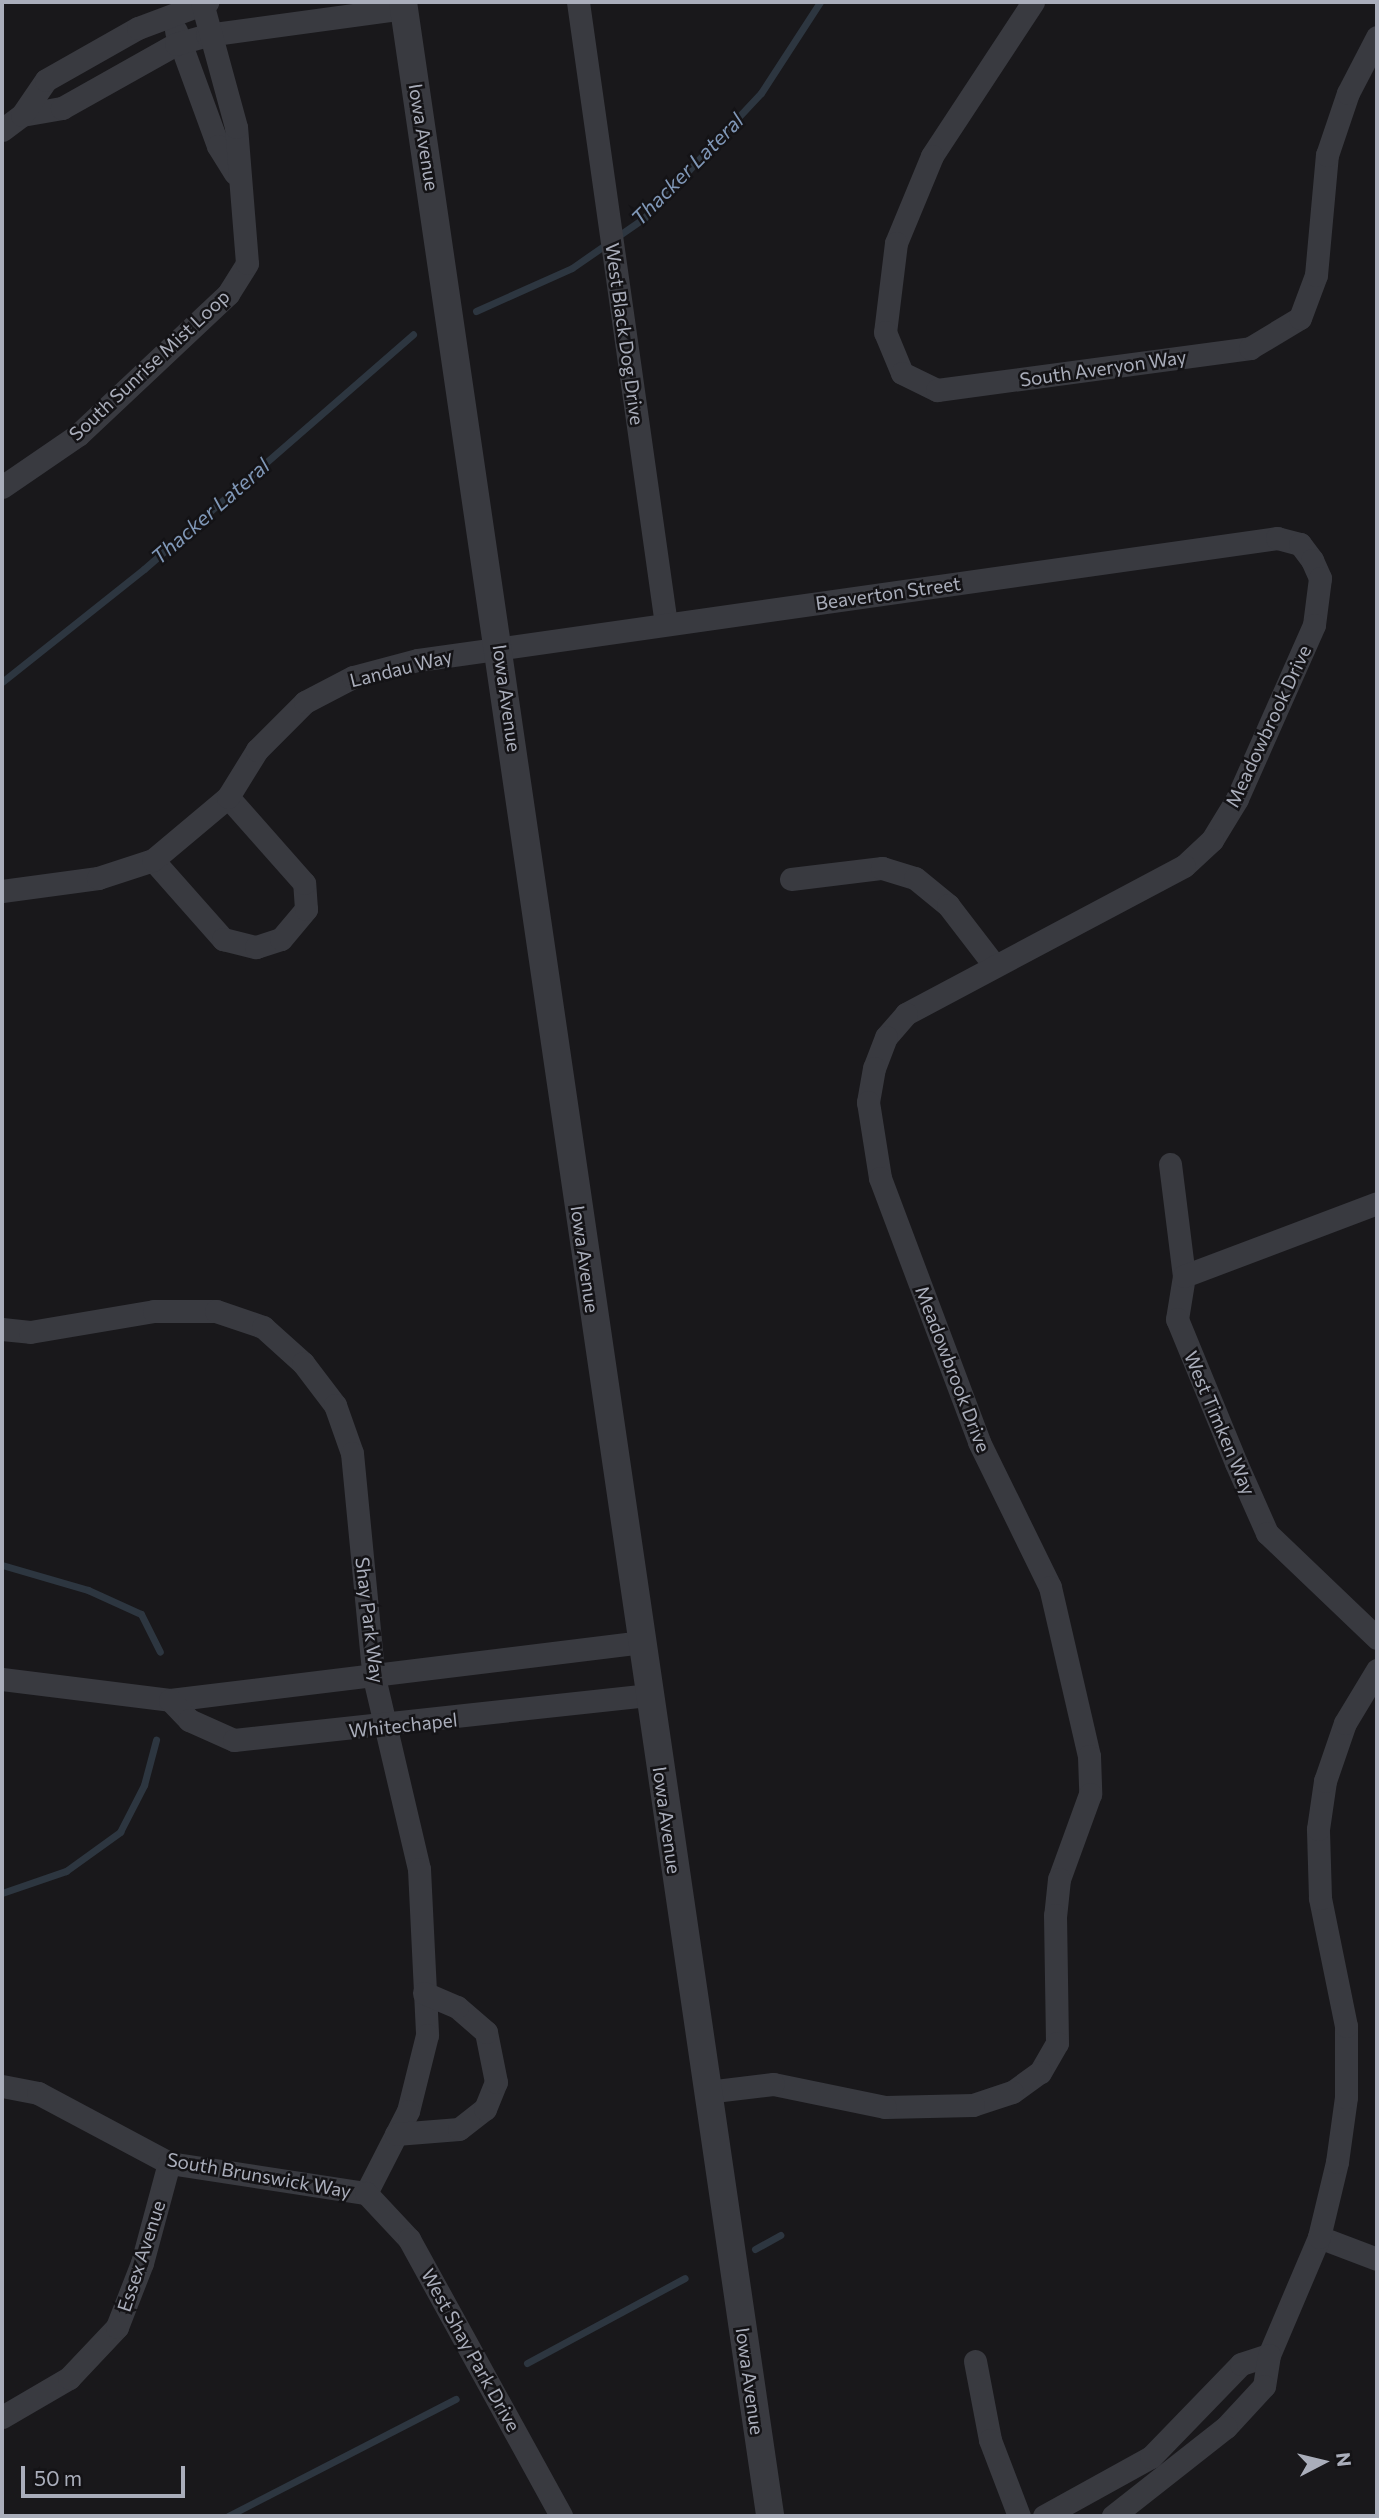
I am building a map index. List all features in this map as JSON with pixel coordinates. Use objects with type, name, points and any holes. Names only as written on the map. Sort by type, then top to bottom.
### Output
[{"type":"street","points":[[2,130],[22,115],[46,80],[170,15],[204,2]]},
{"type":"street","name":"South Sunrise Mist Loop","points":[[2,487],[78,435],[229,294],[247,262],[235,173],[236,127],[204,2]]},
{"type":"street","name":"West Black Dog Drive","points":[[578,2],[666,624]]},
{"type":"street","name":"South Averyon Way","points":[[1033,2],[932,156],[896,243],[885,332],[902,373],[937,390],[1237,350],[1300,317],[1316,275],[1327,155],[1348,93],[1377,37]]},
{"type":"street","points":[[22,115],[62,108],[180,43],[212,34],[403,5]]},
{"type":"street","name":"Iowa Avenue","points":[[403,5],[499,647],[640,1642],[770,2516]]},
{"type":"street","name":"South Sunrise Mist Loop","points":[[170,15],[218,146],[235,173]]},
{"type":"street","name":"Beaverton Street","points":[[499,647],[1277,538]]},
{"type":"street","name":"Meadowbrook Drive","points":[[707,2092],[773,2084],[885,2107],[974,2105],[1012,2092],[1040,2072],[1057,2043],[1055,1915],[1059,1880],[1090,1794],[1089,1756],[1050,1587],[979,1443],[880,1178],[868,1102],[886,1037],[906,1014],[1184,866],[1212,840],[1242,787],[1320,598],[1312,560],[1300,544],[1277,538]]},
{"type":"street","name":"Landau Way","points":[[2,891],[98,878],[153,860],[228,797],[257,750],[305,702],[353,677],[499,647]]},
{"type":"street","points":[[153,860],[223,939],[256,947],[281,939],[306,909],[304,883],[228,797]]},
{"type":"street","points":[[791,879],[882,868],[915,878],[948,905],[994,965]]},
{"type":"street","name":"West Timken Way","points":[[1170,1164],[1184,1276],[1177,1319],[1267,1533],[1377,1638]]},
{"type":"street","points":[[1184,1276],[1377,1203]]},
{"type":"street","name":"Shay Park Way","points":[[2,1329],[30,1332],[154,1311],[216,1311],[263,1327],[303,1363],[335,1405],[352,1454],[373,1673],[390,1728],[419,1869],[427,2035],[397,2134],[366,2193]]},
{"type":"street","points":[[2,1679],[170,1700],[640,1642]]},
{"type":"street","points":[[1113,2516],[1167,2480],[1264,2386],[1269,2355],[1319,2237],[1346,2086],[1346,2026],[1320,1898],[1318,1829],[1325,1781],[1345,1723],[1377,1670]]},
{"type":"street","name":"Whitechapel","points":[[170,1700],[189,1720],[234,1740],[390,1728],[648,1695]]},
{"type":"street","points":[[397,2134],[459,2129],[485,2109],[496,2082],[486,2032],[457,2007],[424,1993]]},
{"type":"street","name":"South Brunswick Way","points":[[2,2086],[38,2093],[169,2162],[366,2193]]},
{"type":"street","name":"Essex Avenue","points":[[2,2417],[69,2378],[117,2328],[169,2162]]},
{"type":"street","name":"West Shay Park Drive","points":[[366,2193],[409,2239],[561,2516]]},
{"type":"street","points":[[1319,2237],[1377,2259]]},
{"type":"street","points":[[1044,2516],[1151,2457],[1241,2364],[1269,2355]]},
{"type":"street","points":[[975,2361],[989,2440],[1019,2516]]},
{"type":"street","points":[[1151,2457],[1167,2480]]},
{"type":"waterway","name":"Thacker Lateral","points":[[476,311],[572,268],[644,218],[761,93],[820,2]]},
{"type":"waterway","name":"Thacker Lateral","points":[[2,682],[144,569],[413,334]]},
{"type":"waterway","name":"Thacker Lateral","points":[[2,1565],[88,1590],[141,1614],[160,1652]]},
{"type":"waterway","name":"Thacker Lateral","points":[[2,1893],[66,1871],[120,1832],[144,1785],[156,1740]]},
{"type":"waterway","points":[[755,2249],[780,2235]]},
{"type":"waterway","points":[[527,2363],[685,2278]]},
{"type":"waterway","points":[[228,2516],[456,2399]]}]
